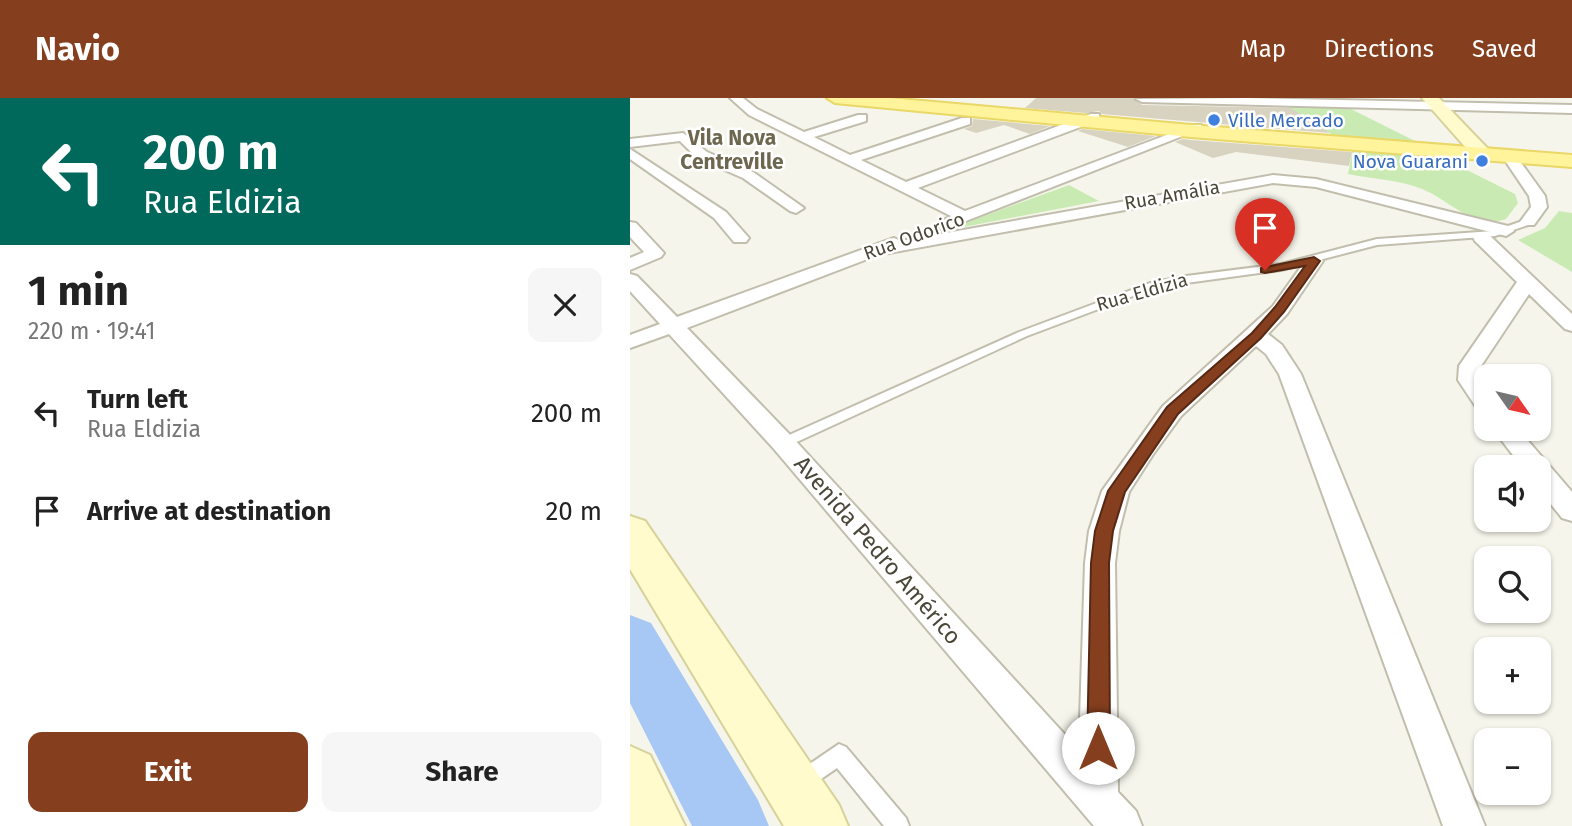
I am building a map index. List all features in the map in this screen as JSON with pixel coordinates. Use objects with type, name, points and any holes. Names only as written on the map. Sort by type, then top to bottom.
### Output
[{"type":"main road","points":[[835,98],[1090,119]]},
{"type":"main road","points":[[885,98],[1194,130],[1572,161]]},
{"type":"main road","points":[[1434,102],[1481,153]]},
{"type":"main road","points":[[630,532],[806,807]]},
{"type":"main road","points":[[630,775],[655,826]]},
{"type":"street","points":[[736,98],[753,112],[965,217]]},
{"type":"street","points":[[1137,124],[1143,116],[1142,98],[1434,102],[1572,109]]},
{"type":"street","points":[[805,136],[862,118]]},
{"type":"street","points":[[906,187],[1090,119]]},
{"type":"street","points":[[850,159],[966,121]]},
{"type":"street","name":"Rua Odorico","points":[[630,342],[1194,130]]},
{"type":"street","points":[[630,143],[683,137],[702,155],[748,175],[796,208]]},
{"type":"street","points":[[630,153],[720,215],[740,237]]},
{"type":"street","name":"Rua Eldizia","points":[[1509,156],[1537,196],[1539,206],[1528,222]]},
{"type":"street","name":"Rua Amália","points":[[878,250],[1273,179],[1338,187],[1506,230]]},
{"type":"street","points":[[630,226],[655,253],[630,265]]},
{"type":"street","points":[[1481,237],[1572,325]]},
{"type":"street","points":[[1098,800],[1100,563],[1104,531],[1116,491],[1172,411],[1280,310],[1314,261]]},
{"type":"street","name":"Avenida Pedro Américo","points":[[630,280],[783,443],[1121,826]]},
{"type":"street","points":[[1474,387],[1469,380],[1470,366],[1527,282]]},
{"type":"street","points":[[1256,335],[1274,350],[1290,374],[1464,826]]},
{"type":"street","points":[[1515,441],[1526,455]]},
{"type":"street","points":[[1551,485],[1572,511]]},
{"type":"lane","name":"Rua Eldizia","points":[[783,443],[1023,334],[1142,289],[1176,279],[1265,270],[1314,261],[1375,242],[1481,237],[1528,222]]},
{"type":"lane","points":[[806,807],[839,754],[898,826]]},
{"type":"green space","points":[[1286,105],[1347,107],[1421,144],[1336,137]]},
{"type":"green space","points":[[1353,148],[1439,156],[1515,194],[1518,203],[1506,219],[1494,222],[1473,218],[1422,189],[1348,174]]},
{"type":"green space","points":[[1069,185],[1099,201],[943,231]]},
{"type":"green space","points":[[1559,211],[1572,213],[1572,272],[1518,240],[1545,228]]},
{"type":"building","points":[[1036,98],[1134,98],[1142,105],[1291,108],[1330,133],[1102,114],[1099,111],[1086,113],[1025,108]]},
{"type":"building","points":[[973,119],[1050,126],[1030,134],[1004,125],[976,133],[964,129],[972,126]]},
{"type":"building","points":[[1082,129],[1156,136],[1128,147],[1078,131]]},
{"type":"building","points":[[1183,139],[1352,152],[1349,166],[1236,152],[1213,158],[1175,142]]},
{"type":"waterway","points":[[630,642],[732,826]]},
{"type":"place","name":"Ville Mercado","points":[[1214,120]]},
{"type":"place","name":"Nova Guarani","points":[[1482,161]]},
{"type":"district","name":"Vila Nova Centreville","points":[[732,150]]},
{"type":"route","points":[[1098,748],[1100,563],[1104,531],[1116,491],[1172,411],[1280,310],[1314,261],[1265,270]]}]
